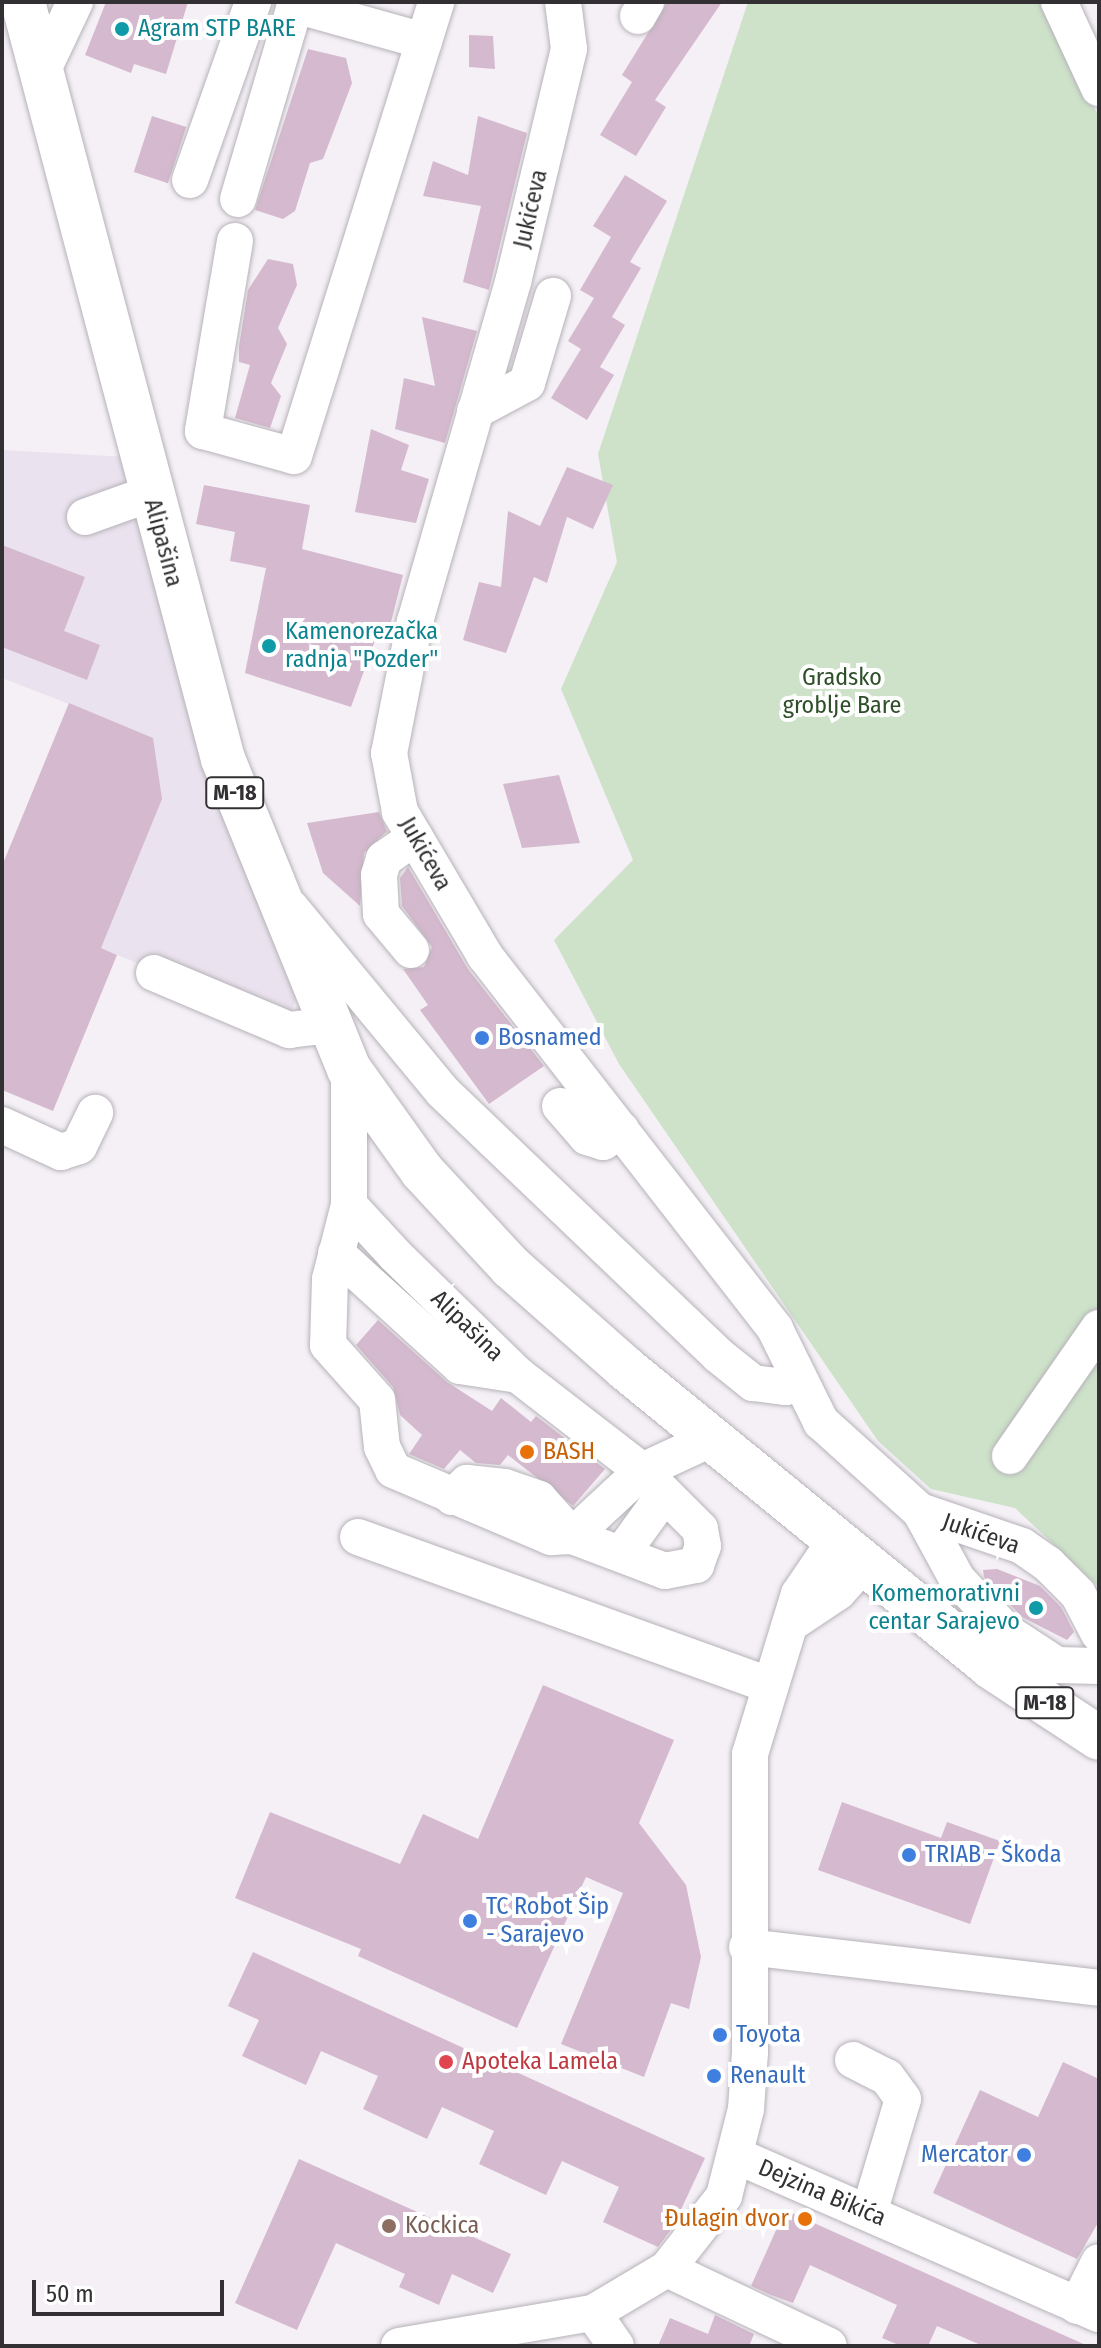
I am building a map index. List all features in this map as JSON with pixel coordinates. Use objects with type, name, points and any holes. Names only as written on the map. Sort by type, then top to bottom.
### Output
[{"type":"main road","name":"Alipašina","points":[[23,2],[149,494],[223,759],[327,1025],[349,1069],[422,1171],[511,1267],[711,1439],[991,1667],[1099,1738]]},
{"type":"street","points":[[40,76],[75,2]]},
{"type":"street","points":[[190,180],[253,2]]},
{"type":"street","points":[[235,241],[203,431],[294,456],[436,2]]},
{"type":"street","name":"Jukićeva","points":[[563,2],[569,49],[475,411],[415,621],[389,753],[400,812],[485,956],[775,1329],[798,1377],[832,1434],[920,1511],[957,1579],[1008,1633],[1057,1665],[1099,1666]]},
{"type":"street","points":[[1059,2],[1099,88]]},
{"type":"street","points":[[238,199],[296,4],[424,41]]},
{"type":"street","points":[[475,411],[527,383],[553,296]]},
{"type":"street","points":[[85,517],[149,494]]},
{"type":"street","points":[[411,950],[381,914],[379,875],[384,859],[415,837]]},
{"type":"street","points":[[272,886],[442,1091],[542,1192],[753,1383],[786,1387],[798,1377]]},
{"type":"street","points":[[154,973],[289,1030],[327,1025]]},
{"type":"street","name":"Alipašina","points":[[349,1069],[349,1205],[518,1375],[653,1483],[700,1529],[696,1565],[665,1571],[622,1553]]},
{"type":"street","points":[[560,1106],[587,1137],[603,1142],[621,1130]]},
{"type":"street","points":[[2,1125],[61,1152],[79,1146],[95,1113]]},
{"type":"street","points":[[349,1205],[336,1253],[328,1345],[377,1400],[386,1460],[411,1481],[551,1537],[572,1536],[622,1553],[653,1483]]},
{"type":"street","points":[[336,1253],[460,1366],[518,1375]]},
{"type":"street","points":[[1010,1456],[1099,1328]]},
{"type":"street","points":[[572,1536],[653,1483],[711,1439]]},
{"type":"street","name":"Jukićeva","points":[[920,1511],[1022,1546],[1064,1577],[1099,1634]]},
{"type":"street","points":[[358,1537],[767,1684]]},
{"type":"street","name":"Dejzina Bikića","points":[[849,1552],[799,1594],[793,1622],[767,1684],[750,1754],[747,1947],[750,2052],[737,2156],[1088,2310]]},
{"type":"street","points":[[747,1947],[1099,1988]]},
{"type":"street","points":[[853,2060],[887,2077],[903,2099],[869,2213]]},
{"type":"street","points":[[399,2346],[593,2313],[667,2269],[701,2235],[737,2156]]},
{"type":"street","points":[[1088,2310],[1099,2262]]},
{"type":"street","points":[[667,2269],[813,2343]]},
{"type":"street","points":[[593,2313],[616,2346]]},
{"type":"shaded area","points":[[2,450],[128,457],[300,989],[286,1025],[2,907],[2,866],[69,704],[2,678]]},
{"type":"green space","name":"Gradsko groblje Bare","points":[[748,2],[1042,2],[1099,117],[1099,1587],[1015,1508],[931,1489],[878,1441],[619,1064],[554,940],[633,860],[561,689],[617,562],[598,454]]},
{"type":"building","name":"Agram STP BARE","points":[[106,2],[188,2],[166,74],[134,64],[131,73],[85,55]]},
{"type":"building","points":[[667,2],[722,2],[655,100],[666,107],[636,156],[600,135],[632,82],[622,75]]},
{"type":"building","points":[[469,35],[493,36],[495,69],[469,67]]},
{"type":"building","points":[[308,49],[346,58],[352,83],[323,159],[310,163],[295,211],[283,219],[255,210]]},
{"type":"building","points":[[152,116],[186,127],[168,183],[134,172]]},
{"type":"building","points":[[478,116],[527,133],[489,290],[463,282],[481,206],[423,196],[433,161],[468,175]]},
{"type":"building","points":[[625,175],[667,201],[630,262],[641,268],[612,317],[625,325],[600,367],[614,375],[587,420],[551,398],[581,349],[568,341],[594,298],[580,290],[611,237],[593,226]]},
{"type":"building","points":[[268,259],[293,264],[297,285],[278,328],[287,344],[271,383],[281,396],[270,428],[235,418],[250,365],[239,362],[248,290]]},
{"type":"building","points":[[422,317],[477,331],[445,443],[395,429],[404,378],[435,386]]},
{"type":"building","points":[[371,429],[409,445],[401,470],[429,479],[416,523],[355,512]]},
{"type":"building","points":[[567,467],[613,485],[593,529],[567,517],[547,583],[534,577],[506,653],[463,640],[479,582],[501,587],[508,511],[540,526]]},
{"type":"building","points":[[204,485],[310,505],[302,549],[403,575],[387,638],[377,635],[351,707],[245,673],[266,568],[230,561],[235,532],[196,524]]},
{"type":"building","points":[[2,545],[85,577],[64,631],[100,645],[87,680],[2,647]]},
{"type":"building","points":[[69,703],[153,738],[162,799],[101,948],[117,955],[53,1111],[2,1090],[2,866]]},
{"type":"building","points":[[559,775],[580,843],[522,848],[503,784]]},
{"type":"building","points":[[379,812],[387,831],[364,853],[360,906],[323,873],[307,823]]},
{"type":"building","name":"Bosnamed","points":[[408,867],[468,969],[544,1066],[489,1104],[420,1010],[428,1005],[403,969],[424,967],[432,947],[402,906],[400,878]]},
{"type":"building","points":[[378,1320],[447,1382],[492,1411],[501,1398],[531,1422],[536,1416],[605,1469],[573,1506],[508,1455],[500,1465],[476,1463],[460,1450],[444,1469],[409,1454],[422,1435],[400,1415],[393,1387],[356,1345]]},
{"type":"building","name":"Komemorativni centar Sarajevo","points":[[997,1569],[1040,1586],[1061,1607],[1074,1632],[1067,1640],[1022,1617],[984,1577],[983,1570]]},
{"type":"building","points":[[543,1685],[674,1740],[639,1823],[686,1885],[701,1957],[689,2009],[671,2003],[644,2077],[561,2044],[623,1893],[586,1877],[517,2028],[358,1956],[361,1949],[235,1898],[270,1812],[400,1864],[423,1814],[478,1839]]},
{"type":"building","name":"TRIAB - Škoda","points":[[842,1802],[941,1838],[947,1822],[1000,1841],[970,1924],[818,1870]]},
{"type":"building","points":[[253,1952],[705,2158],[673,2227],[658,2247],[603,2222],[619,2187],[562,2161],[546,2195],[479,2164],[494,2131],[442,2107],[427,2139],[363,2109],[378,2076],[321,2051],[306,2085],[242,2056],[259,2020],[228,2006]]},
{"type":"building","name":"Mercator","points":[[1063,2062],[1099,2079],[1099,2221],[1077,2259],[933,2193],[980,2090],[1038,2117]]},
{"type":"building","points":[[299,2159],[511,2254],[493,2293],[452,2274],[439,2305],[399,2287],[405,2274],[336,2243],[297,2330],[235,2303]]},
{"type":"building","points":[[785,2210],[1088,2346],[983,2346],[937,2326],[928,2346],[901,2346],[882,2338],[897,2305],[810,2265],[793,2303],[771,2295],[751,2286]]},
{"type":"building","points":[[715,2315],[754,2334],[749,2346],[658,2346],[670,2318],[708,2334]]},
{"type":"place","name":"Agram STP BARE","points":[[122,29]]},
{"type":"place","name":"Kamenorezačka radnja \"Pozder\"","points":[[269,646]]},
{"type":"place","name":"Bosnamed","points":[[482,1038]]},
{"type":"place","name":"BASH","points":[[527,1452]]},
{"type":"place","name":"Komemorativni centar Sarajevo","points":[[1036,1608]]},
{"type":"place","name":"TRIAB - Škoda","points":[[909,1855]]},
{"type":"place","name":"TC Robot Šip - Sarajevo","points":[[470,1921]]},
{"type":"place","name":"Toyota","points":[[720,2035]]},
{"type":"place","name":"Apoteka Lamela","points":[[446,2062]]},
{"type":"place","name":"Renault","points":[[714,2076]]},
{"type":"place","name":"Mercator","points":[[1024,2155]]},
{"type":"place","name":"Đulagin dvor","points":[[805,2219]]},
{"type":"place","name":"Kockica","points":[[389,2226]]}]
